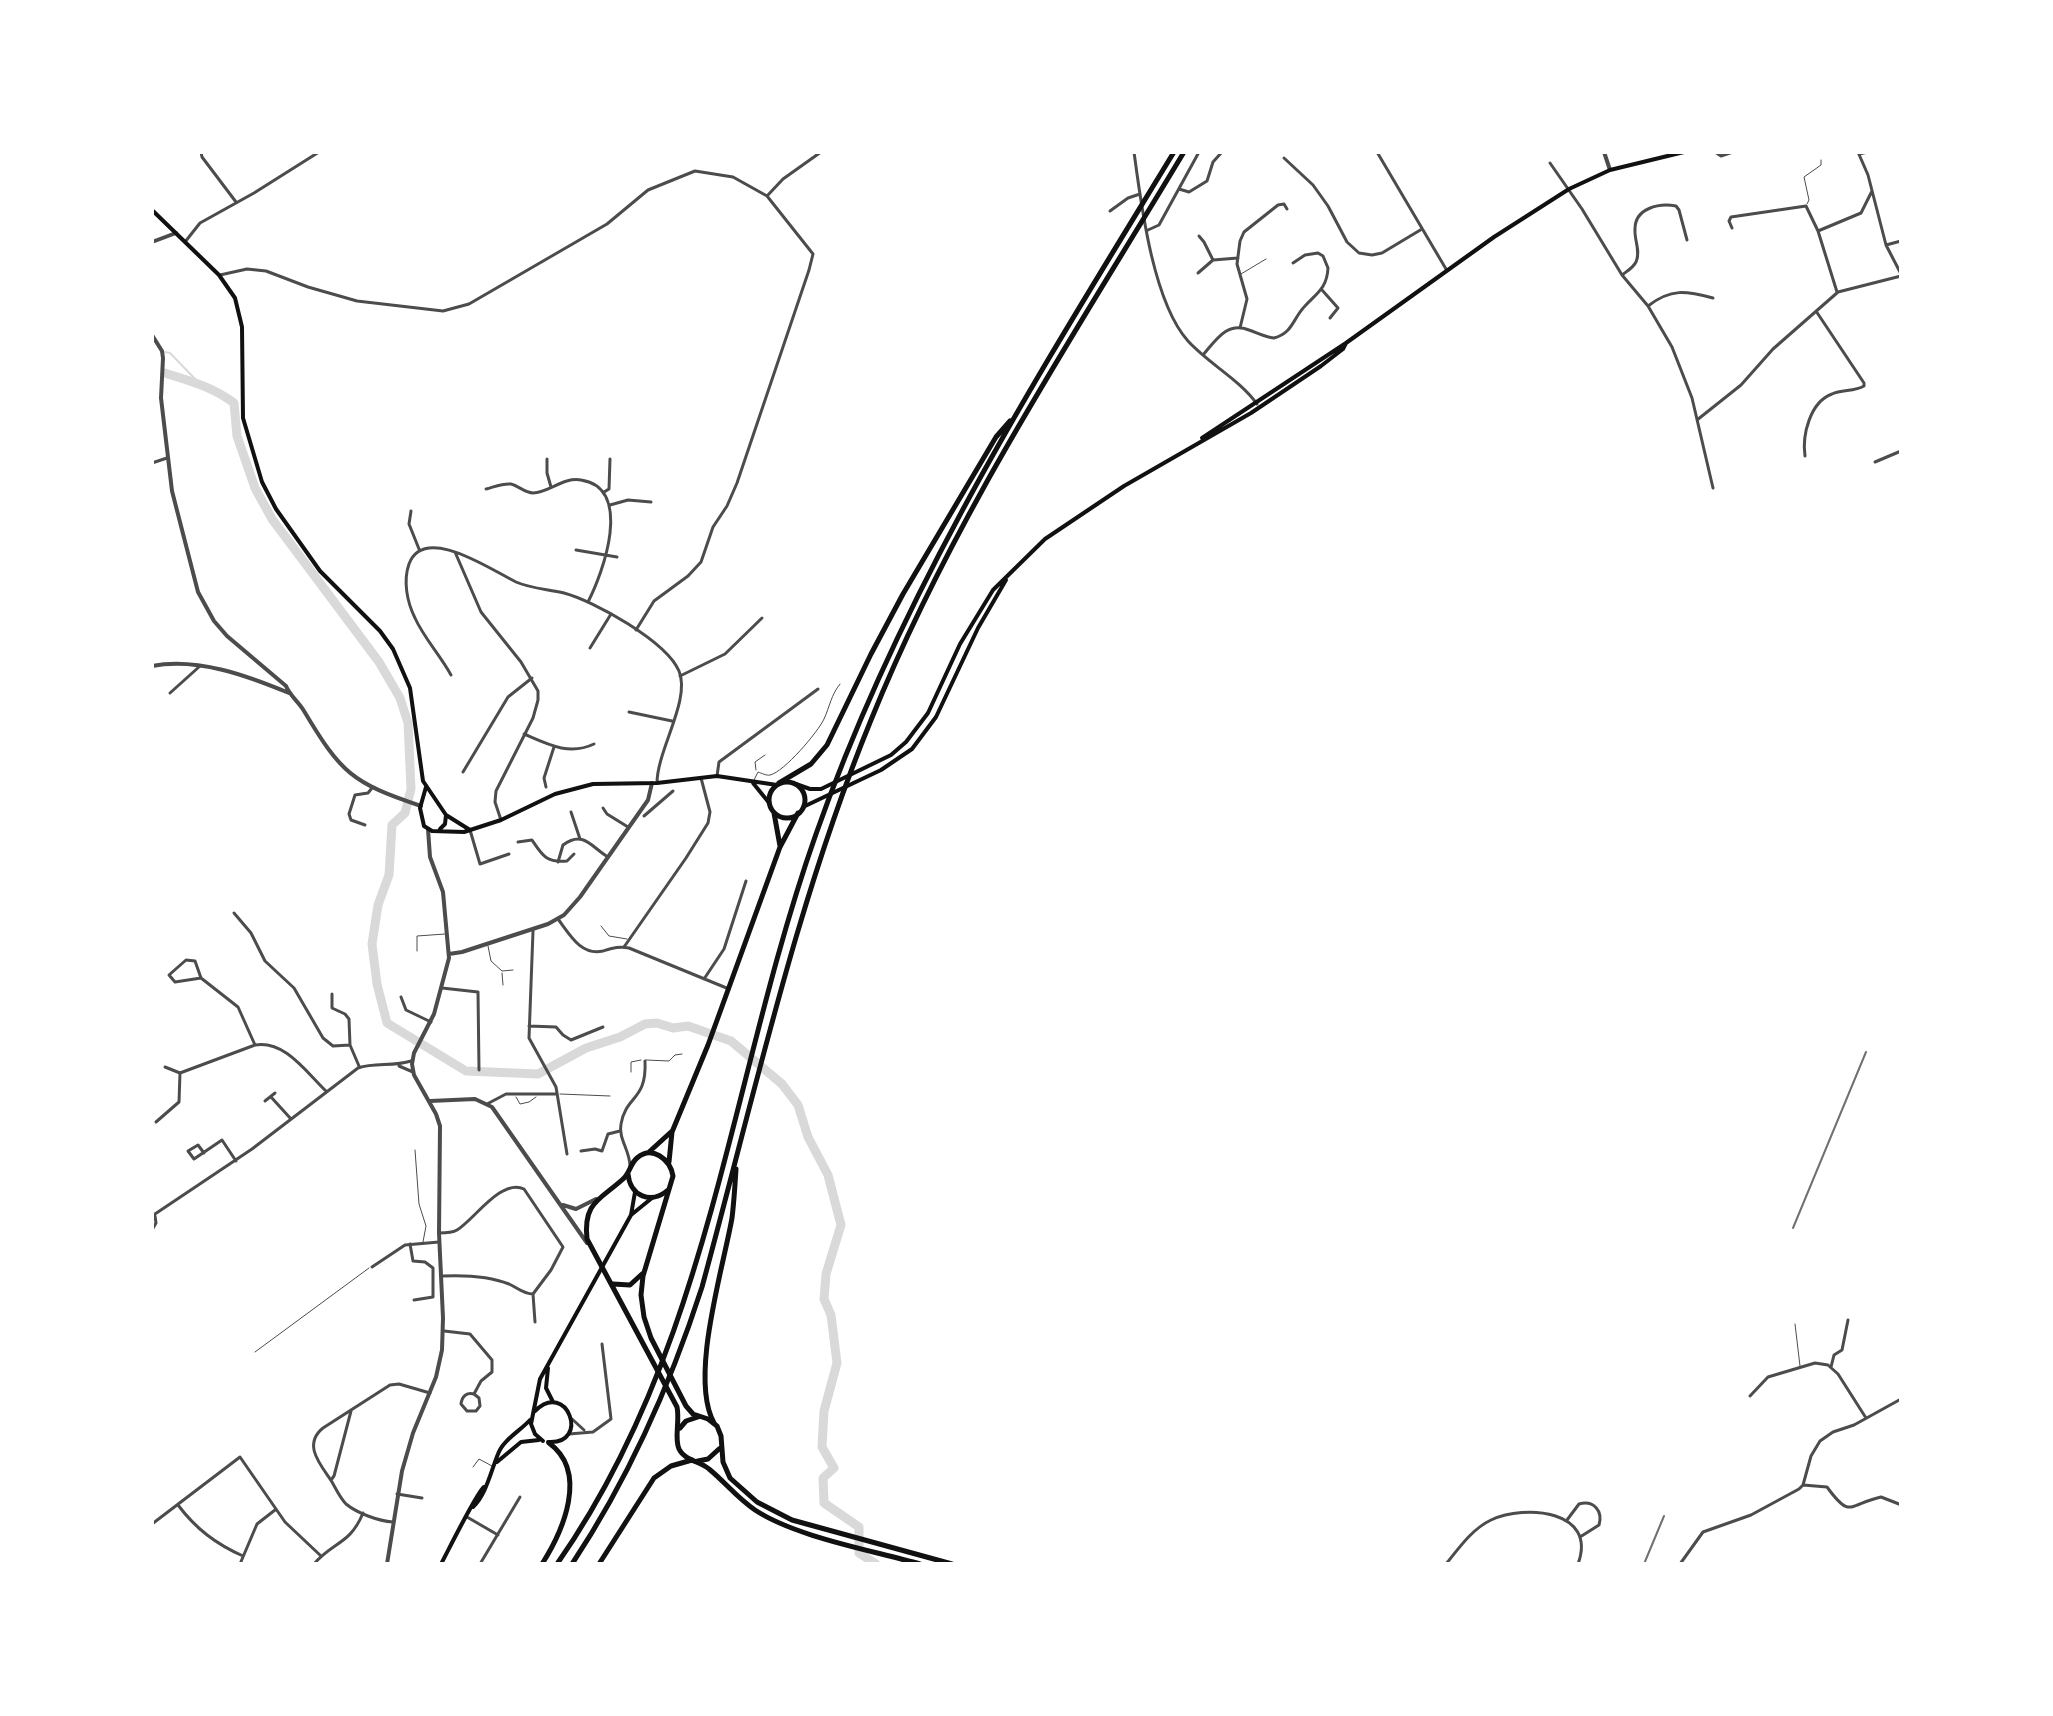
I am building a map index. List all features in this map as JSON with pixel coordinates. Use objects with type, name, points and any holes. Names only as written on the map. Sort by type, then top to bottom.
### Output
[{"type":"main road","points":[[557,1564],[609,1480],[654,1387],[673,1337],[704,1236],[797,891],[838,773],[883,664],[930,567],[1174,152]]},
{"type":"main road","points":[[572,1564],[620,1487],[659,1406],[684,1340],[702,1287],[808,893],[840,796],[895,665],[951,549],[997,465],[1184,152]]},
{"type":"main road","points":[[426,787],[421,805],[422,821],[428,829],[464,832],[501,820],[571,789],[599,784],[655,783],[717,776],[753,783],[786,782],[821,789],[891,755],[906,742],[928,713],[971,624],[993,590],[1045,539],[1346,343],[1569,189],[1610,170],[1684,152]]},
{"type":"main road","points":[[152,210],[219,275],[239,307],[243,418],[262,482],[272,502],[316,566],[380,631],[397,655],[410,688],[420,770],[426,787],[446,815],[470,830]]},
{"type":"main road","points":[[1200,440],[1208,439],[1260,407],[1321,366],[1346,343]]},
{"type":"main road","points":[[770,804],[770,796],[778,784],[811,764],[827,745],[871,654],[944,524],[996,437],[1022,406]]},
{"type":"main road","points":[[774,812],[784,817],[800,810],[881,770],[912,749],[936,717],[978,628],[1005,587],[1007,578]]},
{"type":"main road","points":[[753,783],[774,812],[780,847]]},
{"type":"main road","points":[[612,1284],[630,1285],[639,1279],[645,1268],[673,1176],[669,1162],[672,1132],[716,1024],[780,847],[800,810],[804,797],[796,784]]},
{"type":"main road","points":[[421,805],[428,801],[438,804]]},
{"type":"main road","points":[[440,829],[445,824],[446,815]]},
{"type":"main road","points":[[672,1132],[596,1199],[587,1217],[589,1245],[677,1407],[679,1450],[709,1469],[738,1497],[767,1517],[794,1528],[920,1564]]},
{"type":"main road","points":[[738,1152],[733,1213],[705,1363],[707,1405],[721,1436],[723,1462],[730,1478],[757,1502],[792,1520],[952,1564]]},
{"type":"main road","points":[[644,1154],[659,1155],[669,1162]]},
{"type":"main road","points":[[629,1170],[629,1184],[635,1192],[652,1198]]},
{"type":"main road","points":[[631,1215],[669,1189]]},
{"type":"main road","points":[[542,1564],[561,1529],[569,1494],[563,1459],[532,1429],[540,1379],[631,1215],[635,1192]]},
{"type":"main road","points":[[645,1268],[642,1303],[648,1331],[686,1406],[693,1414],[714,1423]]},
{"type":"main road","points":[[548,1368],[546,1388],[553,1402]]},
{"type":"main road","points":[[441,1564],[484,1493],[497,1455],[505,1445],[542,1404],[553,1402],[566,1408],[572,1419],[569,1434],[560,1441],[529,1439],[521,1442],[495,1465]]},
{"type":"main road","points":[[679,1428],[686,1421],[701,1417]]},
{"type":"main road","points":[[599,1564],[654,1478],[671,1466],[708,1459],[720,1446]]},
{"type":"street","points":[[201,152],[236,202]]},
{"type":"street","points":[[185,242],[196,227],[319,152]]},
{"type":"street","points":[[767,196],[783,179],[821,152]]},
{"type":"street","points":[[1134,152],[1158,279],[1174,319],[1181,333],[1260,407]]},
{"type":"street","points":[[1148,230],[1159,225],[1199,152]]},
{"type":"street","points":[[1179,189],[1189,192],[1207,181],[1213,162],[1222,152]]},
{"type":"street","points":[[1377,152],[1447,271]]},
{"type":"street","points":[[1604,152],[1610,170]]},
{"type":"street","points":[[1715,152],[1721,156],[1733,152]]},
{"type":"street","points":[[1697,420],[1741,385],[1773,349],[1838,292],[1901,275],[1886,245],[1858,153],[1868,152]]},
{"type":"street","points":[[1284,158],[1313,185],[1351,247],[1359,253],[1382,253],[1422,229]]},
{"type":"street","points":[[1550,163],[1622,275],[1648,306],[1672,347],[1697,420],[1713,488]]},
{"type":"street","points":[[219,275],[247,269],[266,271],[357,301],[443,311],[469,304],[607,224],[648,190],[695,171],[733,177],[767,196],[813,254],[737,483],[713,527],[706,554],[688,576],[654,601],[636,630]]},
{"type":"street","points":[[1818,231],[1861,213],[1872,191]]},
{"type":"street","points":[[1110,211],[1128,198],[1140,194]]},
{"type":"street","points":[[1240,328],[1247,302],[1238,258],[1244,232],[1278,205],[1284,204],[1287,209]]},
{"type":"street","points":[[1622,275],[1637,260],[1635,228],[1637,220],[1649,209],[1661,205],[1676,206],[1687,240]]},
{"type":"street","points":[[1732,228],[1731,217],[1806,206],[1818,231],[1838,292]]},
{"type":"street","points":[[152,242],[176,233]]},
{"type":"street","points":[[1199,236],[1213,260]]},
{"type":"street","points":[[1886,245],[1901,241]]},
{"type":"street","points":[[1203,355],[1223,332],[1240,328],[1264,336],[1280,336],[1290,329],[1328,278],[1328,268],[1322,255],[1305,255],[1293,263]]},
{"type":"street","points":[[1198,273],[1213,260],[1238,258]]},
{"type":"street","points":[[1322,290],[1338,308],[1330,318]]},
{"type":"street","points":[[1648,306],[1662,296],[1678,291],[1713,298]]},
{"type":"street","points":[[1805,456],[1803,440],[1819,402],[1837,392],[1858,389],[1864,383],[1816,311]]},
{"type":"street","points":[[152,335],[162,351],[160,390],[172,491],[203,604],[227,636],[277,677],[299,702],[336,760],[372,788],[421,805]]},
{"type":"street","points":[[1875,462],[1901,451]]},
{"type":"street","points":[[152,463],[169,458]]},
{"type":"street","points":[[547,459],[551,487]]},
{"type":"street","points":[[604,492],[609,489],[611,481],[610,459]]},
{"type":"street","points":[[486,489],[512,485],[530,493],[576,479],[604,492],[611,515],[606,555],[601,575],[588,602]]},
{"type":"street","points":[[610,505],[628,500],[651,502]]},
{"type":"street","points":[[411,511],[409,524],[420,550]]},
{"type":"street","points":[[449,954],[558,919],[575,904],[651,794],[680,696],[680,676],[667,655],[611,614],[566,594],[524,585],[455,552],[431,547],[420,550],[411,560],[407,588],[410,606],[419,626],[451,675]]},
{"type":"street","points":[[576,550],[617,557]]},
{"type":"street","points":[[455,552],[481,612],[532,678],[538,691],[538,700],[524,734],[496,791],[495,802],[501,820]]},
{"type":"street","points":[[463,567],[472,559]]},
{"type":"street","points":[[590,648],[611,614]]},
{"type":"street","points":[[680,676],[725,654],[762,618]]},
{"type":"street","points":[[152,666],[165,663],[200,666],[246,677],[289,693]]},
{"type":"street","points":[[170,693],[200,666]]},
{"type":"street","points":[[463,772],[508,697],[532,678]]},
{"type":"street","points":[[717,776],[719,762],[818,689]]},
{"type":"street","points":[[629,712],[672,721]]},
{"type":"street","points":[[524,734],[554,747],[571,750],[594,744]]},
{"type":"street","points":[[546,787],[544,778],[554,747]]},
{"type":"street","points":[[624,947],[708,823],[710,812],[701,776]]},
{"type":"street","points":[[365,825],[351,820],[352,798],[368,793],[372,788]]},
{"type":"street","points":[[644,816],[673,791]]},
{"type":"street","points":[[644,805],[650,810]]},
{"type":"street","points":[[603,808],[628,827]]},
{"type":"street","points":[[571,812],[580,839]]},
{"type":"street","points":[[387,1564],[397,1494],[410,1441],[439,1365],[443,1331],[439,1242],[440,1131],[434,1110],[413,1072],[412,1061],[431,1022],[449,954],[443,892],[430,857],[428,829]]},
{"type":"street","points":[[470,830],[480,864],[509,854]]},
{"type":"street","points":[[558,862],[563,845],[580,839],[592,843],[608,857]]},
{"type":"street","points":[[518,842],[532,840],[544,858],[558,862],[569,860],[574,854]]},
{"type":"street","points":[[704,979],[724,949],[746,881]]},
{"type":"street","points":[[234,913],[251,933],[265,961],[294,988],[323,1038],[333,1046],[350,1045]]},
{"type":"street","points":[[558,919],[586,951],[624,947],[729,989]]},
{"type":"street","points":[[532,928],[530,1043],[547,1069],[557,1094],[567,1154]]},
{"type":"street","points":[[201,978],[197,964],[191,959],[169,975],[175,982],[201,978],[221,990],[238,1007],[255,1045]]},
{"type":"street","points":[[442,988],[478,992],[479,1070]]},
{"type":"street","points":[[332,994],[332,1008],[349,1019],[350,1045],[360,1067]]},
{"type":"street","points":[[401,997],[406,1010],[431,1022]]},
{"type":"street","points":[[529,1026],[556,1027],[571,1040],[603,1027]]},
{"type":"street","points":[[165,1067],[180,1073],[255,1045],[272,1045],[283,1050],[326,1091]]},
{"type":"street","points":[[152,1230],[156,1223],[153,1216],[236,1161],[360,1067],[399,1066],[412,1061]]},
{"type":"street","points":[[629,1170],[629,1152],[621,1131],[624,1114],[645,1082],[645,1061]]},
{"type":"street","points":[[399,1066],[413,1072]]},
{"type":"street","points":[[156,1122],[179,1102],[180,1073]]},
{"type":"street","points":[[265,1101],[275,1093]]},
{"type":"street","points":[[487,1104],[500,1096],[557,1094]]},
{"type":"street","points":[[271,1097],[291,1119]]},
{"type":"street","points":[[429,1102],[475,1099],[495,1110],[589,1245]]},
{"type":"street","points":[[434,1110],[440,1100]]},
{"type":"street","points":[[581,1151],[602,1151],[608,1134],[621,1131]]},
{"type":"street","points":[[204,1153],[222,1140],[236,1161]]},
{"type":"street","points":[[629,1152],[644,1154]]},
{"type":"street","points":[[439,1233],[456,1231],[476,1211],[509,1188],[522,1188],[563,1245],[562,1253],[533,1294],[535,1322]]},
{"type":"street","points":[[563,1205],[576,1209],[596,1199]]},
{"type":"street","points":[[372,1267],[401,1247],[439,1242]]},
{"type":"street","points":[[410,1244],[413,1261],[425,1262],[433,1268],[433,1297],[414,1300]]},
{"type":"street","points":[[441,1276],[460,1275],[504,1283],[525,1294],[533,1294]]},
{"type":"street","points":[[1831,1367],[1834,1355],[1842,1350],[1848,1320]]},
{"type":"street","points":[[443,1331],[470,1334],[492,1360],[492,1372],[481,1381],[474,1394]]},
{"type":"street","points":[[569,1434],[597,1431],[611,1419],[602,1344]]},
{"type":"street","points":[[1750,1396],[1768,1377],[1815,1363],[1831,1367],[1838,1374],[1866,1418]]},
{"type":"street","points":[[393,1522],[363,1513],[345,1502],[314,1452],[316,1436],[323,1428],[394,1384],[430,1393]]},
{"type":"street","points":[[474,1394],[479,1398],[480,1406],[473,1412],[467,1411],[462,1407],[462,1401],[465,1395],[474,1394]]},
{"type":"street","points":[[1680,1564],[1703,1532],[1751,1515],[1803,1485],[1811,1456],[1820,1441],[1901,1399]]},
{"type":"street","points":[[331,1480],[351,1411]]},
{"type":"street","points":[[572,1419],[584,1431]]},
{"type":"street","points":[[152,1524],[240,1457],[275,1510],[299,1538],[321,1556]]},
{"type":"street","points":[[1803,1485],[1827,1487],[1843,1506],[1859,1506],[1881,1497],[1899,1504]]},
{"type":"street","points":[[397,1494],[422,1498]]},
{"type":"street","points":[[480,1564],[520,1497]]},
{"type":"street","points":[[1567,1521],[1579,1504],[1589,1503],[1597,1508],[1601,1516],[1599,1525],[1580,1537]]},
{"type":"street","points":[[178,1505],[207,1537],[243,1556]]},
{"type":"street","points":[[240,1564],[257,1524],[275,1510]]},
{"type":"street","points":[[1446,1564],[1475,1531],[1503,1516],[1532,1512],[1567,1521],[1580,1537],[1582,1549],[1578,1564]]},
{"type":"street","points":[[314,1564],[349,1537],[363,1513]]},
{"type":"street","points":[[467,1517],[498,1535]]},
{"type":"lane","points":[[1806,206],[1809,200],[1804,177],[1821,165],[1821,160]]},
{"type":"lane","points":[[1241,274],[1266,259]]},
{"type":"lane","points":[[765,755],[754,764],[758,772],[766,775],[774,773],[799,754],[821,724],[832,694],[840,684]]},
{"type":"lane","points":[[753,783],[758,772]]},
{"type":"lane","points":[[601,926],[609,936],[627,939]]},
{"type":"lane","points":[[417,951],[417,936],[447,934]]},
{"type":"lane","points":[[487,943],[491,961],[502,971],[503,985]]},
{"type":"lane","points":[[502,971],[513,970]]},
{"type":"lane","points":[[631,1072],[633,1060],[645,1061],[648,1058],[669,1061],[675,1055],[682,1054]]},
{"type":"lane","points":[[516,1094],[518,1103],[522,1104],[532,1101],[536,1094]]},
{"type":"lane","points":[[557,1094],[610,1096]]},
{"type":"lane","points":[[415,1150],[419,1204],[426,1226],[423,1243]]},
{"type":"lane","points":[[255,1352],[372,1267]]},
{"type":"lane","points":[[1795,1324],[1800,1366]]},
{"type":"lane","points":[[473,1467],[479,1459],[495,1465]]},
{"type":"waterway","points":[[165,352],[170,353],[199,383]]},
{"type":"waterway","points":[[165,373],[210,389],[234,403],[237,436],[255,488],[272,519],[379,662],[400,698],[408,723],[411,789],[405,813],[392,825],[389,875],[378,905],[372,944],[377,984],[387,1023],[466,1071],[538,1074],[586,1048],[620,1037],[645,1024],[657,1023],[673,1028],[688,1026],[731,1041],[782,1084],[798,1105],[808,1137],[828,1175],[841,1225],[826,1274],[824,1299],[831,1315],[837,1363],[824,1411],[822,1447],[834,1468],[823,1478],[824,1503],[859,1527],[859,1553],[876,1564]]},
{"type":"railway","points":[[1793,1228],[1866,1052]]},
{"type":"railway","points":[[1644,1564],[1664,1516]]}]
